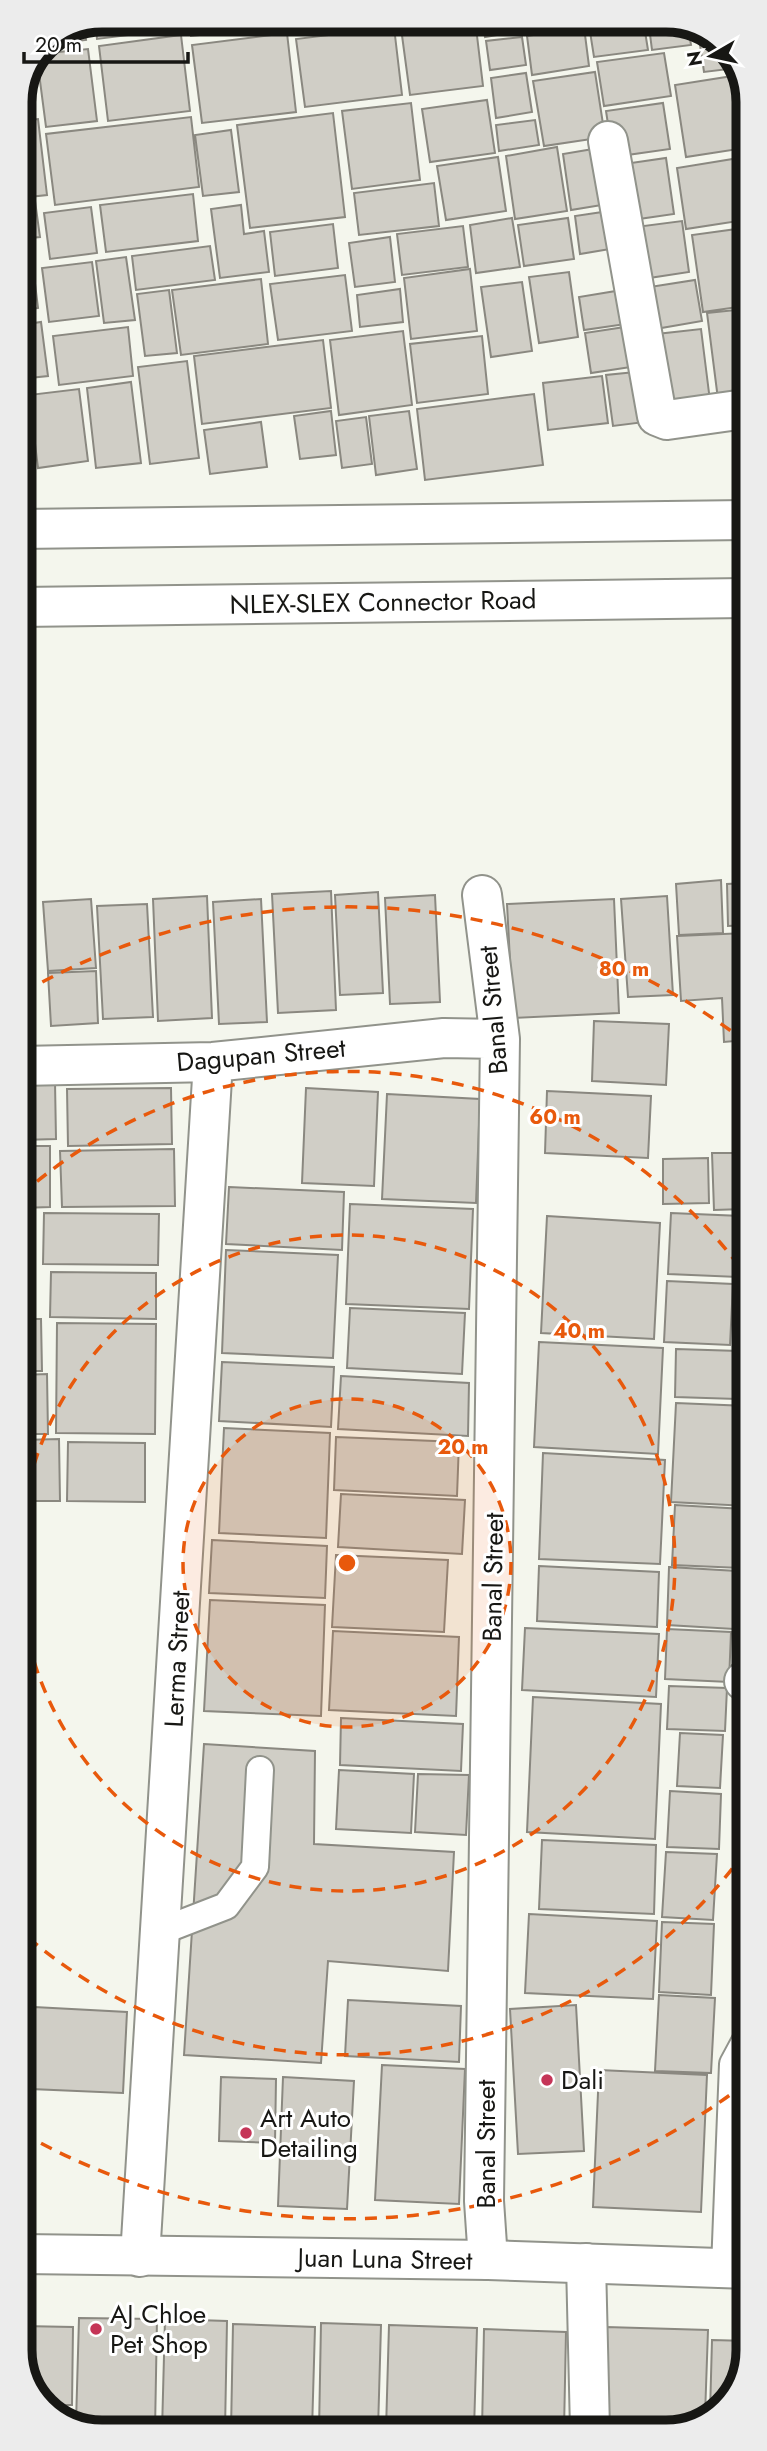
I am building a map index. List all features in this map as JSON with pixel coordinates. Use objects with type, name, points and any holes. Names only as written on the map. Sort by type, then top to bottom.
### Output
[{"type":"main road","points":[[608,141],[657,416],[667,420],[735,411]]},
{"type":"main road","points":[[32,529],[735,520]]},
{"type":"main road","name":"NLEX-SLEX Connector Road","points":[[32,607],[735,598]]},
{"type":"main road","name":"Banal Street","points":[[482,895],[500,1040],[484,2201],[488,2260]]},
{"type":"main road","name":"Dagupan Street","points":[[32,1066],[213,1062],[444,1038],[500,1040]]},
{"type":"main road","name":"Lerma Street","points":[[140,2257],[213,1062]]},
{"type":"main road","name":"Juan Luna Street","points":[[32,2254],[488,2260],[735,2268]]},
{"type":"main road","points":[[586,2263],[590,2420]]},
{"type":"lane","points":[[159,1932],[226,1906],[255,1867],[260,1770]]},
{"type":"lane","points":[[735,2060],[735,2200]]},
{"type":"building","points":[[96,32],[153,32],[97,39]]},
{"type":"building","points":[[191,32],[229,32],[191,36]]},
{"type":"building","points":[[353,32],[395,32],[402,95],[305,107],[296,39]]},
{"type":"building","points":[[402,32],[477,32],[483,86],[410,95]]},
{"type":"building","points":[[484,32],[515,32],[485,37]]},
{"type":"building","points":[[552,32],[585,32],[589,66],[532,75],[527,36]]},
{"type":"building","points":[[590,32],[645,32],[648,50],[594,57]]},
{"type":"building","points":[[650,32],[670,32],[690,36],[691,45],[652,50]]},
{"type":"building","points":[[287,33],[296,112],[202,123],[192,45]]},
{"type":"building","points":[[85,34],[86,40],[64,43]]},
{"type":"building","points":[[181,35],[190,111],[108,121],[99,46]]},
{"type":"building","points":[[522,37],[526,65],[490,70],[486,41]]},
{"type":"building","points":[[699,41],[718,55],[727,69],[704,72]]},
{"type":"building","points":[[88,49],[97,121],[46,127],[39,71],[51,53]]},
{"type":"building","points":[[664,53],[671,96],[604,106],[597,62]]},
{"type":"building","points":[[595,72],[605,137],[544,146],[533,81]]},
{"type":"building","points":[[526,73],[532,112],[496,118],[491,78]]},
{"type":"building","points":[[730,76],[735,93],[735,150],[686,157],[675,85]]},
{"type":"building","points":[[487,100],[495,153],[430,162],[422,109]]},
{"type":"building","points":[[411,103],[420,180],[352,189],[342,111]]},
{"type":"building","points":[[663,103],[670,149],[613,157],[606,111]]},
{"type":"building","points":[[333,113],[345,217],[250,228],[237,125]]},
{"type":"building","points":[[191,117],[199,187],[55,205],[46,134]]},
{"type":"building","points":[[38,119],[47,195],[32,197],[32,120]]},
{"type":"building","points":[[535,120],[539,145],[499,151],[496,125]]},
{"type":"building","points":[[231,130],[239,192],[203,196],[195,135]]},
{"type":"building","points":[[557,147],[567,211],[515,219],[506,156]]},
{"type":"building","points":[[605,147],[614,203],[571,210],[563,154]]},
{"type":"building","points":[[498,157],[506,211],[446,220],[437,166]]},
{"type":"building","points":[[666,158],[674,214],[625,221],[617,165]]},
{"type":"building","points":[[735,159],[735,222],[686,229],[677,168]]},
{"type":"building","points":[[434,183],[439,226],[359,235],[354,193]]},
{"type":"building","points":[[193,194],[198,241],[106,252],[100,205]]},
{"type":"building","points":[[32,201],[35,201],[40,237],[32,238]]},
{"type":"building","points":[[241,205],[244,234],[264,231],[269,272],[220,278],[211,209]]},
{"type":"building","points":[[91,207],[97,253],[50,259],[44,213]]},
{"type":"building","points":[[616,210],[622,247],[580,254],[575,216]]},
{"type":"building","points":[[512,218],[520,267],[476,273],[470,225]]},
{"type":"building","points":[[568,218],[574,259],[524,266],[518,225]]},
{"type":"building","points":[[682,221],[689,272],[636,280],[628,228]]},
{"type":"building","points":[[333,224],[338,268],[275,276],[270,232]]},
{"type":"building","points":[[463,226],[468,267],[402,275],[397,234]]},
{"type":"building","points":[[735,229],[735,307],[703,312],[692,235]]},
{"type":"building","points":[[390,237],[395,282],[355,287],[349,243]]},
{"type":"building","points":[[210,246],[215,280],[136,290],[132,256]]},
{"type":"building","points":[[126,257],[135,320],[104,323],[96,261]]},
{"type":"building","points":[[32,259],[38,308],[32,309]]},
{"type":"building","points":[[92,262],[99,316],[49,322],[42,268]]},
{"type":"building","points":[[470,269],[477,331],[411,339],[404,278]]},
{"type":"building","points":[[569,272],[578,337],[539,343],[529,277]]},
{"type":"building","points":[[345,275],[352,331],[278,340],[270,284]]},
{"type":"building","points":[[261,279],[268,344],[181,355],[172,290]]},
{"type":"building","points":[[695,280],[702,321],[644,331],[637,289]]},
{"type":"building","points":[[522,282],[532,351],[491,357],[481,287]]},
{"type":"building","points":[[400,289],[403,322],[360,327],[357,295]]},
{"type":"building","points":[[169,290],[177,353],[145,356],[137,294]]},
{"type":"building","points":[[622,290],[626,324],[584,330],[579,297]]},
{"type":"building","points":[[735,310],[735,405],[719,407],[707,313]]},
{"type":"building","points":[[41,322],[48,376],[32,378],[32,323]]},
{"type":"building","points":[[638,325],[644,365],[591,373],[585,333]]},
{"type":"building","points":[[128,327],[133,376],[59,385],[53,336]]},
{"type":"building","points":[[701,329],[711,409],[658,416],[648,335]]},
{"type":"building","points":[[403,331],[412,405],[339,415],[330,340]]},
{"type":"building","points":[[482,336],[488,394],[417,403],[410,344]]},
{"type":"building","points":[[323,340],[331,408],[202,424],[194,356]]},
{"type":"building","points":[[187,361],[199,458],[150,464],[138,367]]},
{"type":"building","points":[[645,371],[653,421],[613,426],[606,375]]},
{"type":"building","points":[[602,376],[608,423],[548,430],[543,383]]},
{"type":"building","points":[[131,382],[141,463],[96,468],[87,388]]},
{"type":"building","points":[[79,389],[88,461],[38,468],[32,395]]},
{"type":"building","points":[[534,394],[543,465],[425,480],[417,409]]},
{"type":"building","points":[[331,411],[336,455],[300,459],[294,416]]},
{"type":"building","points":[[409,411],[417,469],[376,475],[369,416]]},
{"type":"building","points":[[366,417],[372,464],[342,468],[336,421]]},
{"type":"building","points":[[261,422],[267,467],[210,474],[204,430]]},
{"type":"building","points":[[721,880],[723,933],[679,935],[676,884]]},
{"type":"building","points":[[727,884],[735,884],[735,926],[728,926]]},
{"type":"building","points":[[331,891],[336,1010],[278,1013],[272,894]]},
{"type":"building","points":[[378,892],[383,993],[340,995],[335,895]]},
{"type":"building","points":[[435,895],[440,1002],[390,1004],[385,898]]},
{"type":"building","points":[[207,896],[212,1018],[158,1021],[153,899]]},
{"type":"building","points":[[667,896],[673,995],[628,997],[621,899]]},
{"type":"building","points":[[91,899],[96,968],[48,971],[43,902]]},
{"type":"building","points":[[261,899],[267,1022],[219,1024],[213,902]]},
{"type":"building","points":[[614,899],[619,1013],[513,1018],[507,904]]},
{"type":"building","points":[[147,904],[153,1017],[103,1019],[97,906]]},
{"type":"building","points":[[735,933],[735,1041],[724,1042],[722,998],[681,1001],[677,936]]},
{"type":"building","points":[[96,971],[98,1023],[51,1026],[48,973]]},
{"type":"building","points":[[594,1021],[669,1024],[666,1085],[592,1081]]},
{"type":"building","points":[[55,1082],[56,1139],[32,1140],[32,1083]]},
{"type":"building","points":[[171,1088],[172,1144],[68,1146],[67,1089]]},
{"type":"building","points":[[306,1088],[378,1092],[374,1186],[302,1183]]},
{"type":"building","points":[[547,1091],[651,1096],[648,1158],[545,1153]]},
{"type":"building","points":[[387,1094],[480,1099],[476,1203],[382,1199]]},
{"type":"building","points":[[32,1146],[50,1146],[50,1207],[32,1208]]},
{"type":"building","points":[[174,1149],[175,1206],[62,1207],[60,1151]]},
{"type":"building","points":[[712,1153],[735,1153],[735,1209],[714,1210]]},
{"type":"building","points":[[708,1158],[709,1203],[663,1204],[663,1159]]},
{"type":"building","points":[[229,1187],[344,1192],[342,1250],[226,1244]]},
{"type":"building","points":[[350,1204],[473,1209],[469,1309],[346,1304]]},
{"type":"building","points":[[44,1213],[159,1214],[158,1265],[43,1264]]},
{"type":"building","points":[[671,1213],[735,1216],[735,1277],[668,1274]]},
{"type":"building","points":[[547,1216],[660,1223],[654,1339],[541,1333]]},
{"type":"building","points":[[226,1250],[338,1255],[333,1358],[222,1353]]},
{"type":"building","points":[[32,1259],[35,1259],[35,1312],[32,1312]]},
{"type":"building","points":[[51,1272],[156,1273],[156,1319],[50,1317]]},
{"type":"building","points":[[667,1281],[733,1284],[730,1345],[664,1342]]},
{"type":"building","points":[[350,1308],[465,1313],[462,1374],[347,1368]]},
{"type":"building","points":[[32,1319],[41,1319],[42,1371],[32,1371]]},
{"type":"building","points":[[57,1323],[156,1324],[155,1434],[56,1433]]},
{"type":"building","points":[[539,1342],[663,1348],[658,1454],[534,1447]]},
{"type":"building","points":[[676,1349],[735,1351],[735,1399],[675,1397]]},
{"type":"building","points":[[222,1362],[334,1367],[331,1427],[219,1421]]},
{"type":"building","points":[[47,1374],[48,1434],[32,1434],[32,1375]]},
{"type":"building","points":[[341,1376],[469,1383],[468,1436],[338,1429]]},
{"type":"building","points":[[676,1403],[735,1405],[735,1505],[671,1502]]},
{"type":"building","points":[[224,1428],[330,1433],[326,1538],[219,1533]]},
{"type":"building","points":[[336,1437],[459,1442],[457,1496],[334,1490]]},
{"type":"building","points":[[59,1439],[60,1501],[32,1501],[32,1440]]},
{"type":"building","points":[[68,1442],[145,1443],[145,1502],[67,1501]]},
{"type":"building","points":[[543,1453],[665,1460],[660,1564],[539,1559]]},
{"type":"building","points":[[341,1494],[465,1500],[462,1554],[338,1547]]},
{"type":"building","points":[[675,1505],[735,1508],[735,1568],[672,1565]]},
{"type":"building","points":[[212,1540],[327,1546],[325,1598],[209,1593]]},
{"type":"building","points":[[336,1555],[448,1560],[444,1632],[332,1627]]},
{"type":"building","points":[[539,1566],[659,1572],[657,1627],[537,1621]]},
{"type":"building","points":[[669,1567],[735,1571],[734,1629],[667,1625]]},
{"type":"building","points":[[210,1600],[325,1605],[321,1716],[204,1711]]},
{"type":"building","points":[[525,1628],[659,1634],[656,1697],[522,1690]]},
{"type":"building","points":[[667,1629],[731,1632],[729,1682],[665,1679]]},
{"type":"building","points":[[333,1631],[459,1637],[456,1716],[329,1710]]},
{"type":"building","points":[[669,1686],[727,1688],[725,1731],[667,1729]]},
{"type":"building","points":[[533,1697],[661,1704],[655,1839],[527,1832]]},
{"type":"building","points":[[341,1718],[463,1724],[461,1771],[340,1765]]},
{"type":"building","points":[[680,1733],[723,1735],[720,1788],[677,1786]]},
{"type":"building","points":[[204,1744],[315,1751],[314,1844],[454,1852],[448,1971],[328,1961],[321,2063],[184,2055]]},
{"type":"building","points":[[339,1770],[414,1774],[411,1833],[336,1829]]},
{"type":"building","points":[[418,1774],[469,1775],[466,1835],[415,1832]]},
{"type":"building","points":[[670,1791],[721,1794],[719,1849],[667,1847]]},
{"type":"building","points":[[542,1840],[656,1845],[654,1914],[539,1909]]},
{"type":"building","points":[[666,1852],[717,1854],[713,1920],[662,1917]]},
{"type":"building","points":[[529,1914],[657,1921],[653,1999],[525,1993]]},
{"type":"building","points":[[662,1922],[714,1924],[711,1995],[659,1992]]},
{"type":"building","points":[[659,1995],[715,1998],[711,2073],[655,2071]]},
{"type":"building","points":[[348,2000],[461,2006],[459,2062],[345,2056]]},
{"type":"building","name":"Dali","points":[[576,2005],[584,2151],[518,2154],[510,2009]]},
{"type":"building","points":[[34,2007],[127,2012],[123,2093],[32,2089]]},
{"type":"building","points":[[382,2065],[465,2069],[459,2204],[375,2200]]},
{"type":"building","points":[[599,2070],[707,2075],[701,2212],[593,2207]]},
{"type":"building","points":[[221,2077],[276,2079],[275,2143],[219,2141]]},
{"type":"building","points":[[283,2077],[354,2081],[347,2209],[278,2206]]},
{"type":"building","points":[[79,2318],[157,2319],[155,2419],[97,2419],[76,2414]]},
{"type":"building","points":[[165,2319],[227,2321],[225,2419],[162,2419]]},
{"type":"building","points":[[321,2323],[381,2325],[378,2419],[319,2419]]},
{"type":"building","points":[[233,2324],[315,2327],[312,2419],[231,2419]]},
{"type":"building","points":[[389,2325],[477,2328],[474,2420],[386,2420]]},
{"type":"building","points":[[32,2326],[73,2327],[72,2405],[60,2405],[43,2388],[32,2358]]},
{"type":"building","points":[[606,2327],[708,2330],[705,2407],[674,2419],[603,2420]]},
{"type":"building","points":[[484,2329],[566,2332],[564,2420],[482,2420]]},
{"type":"building","points":[[712,2340],[735,2341],[732,2372],[721,2392],[710,2403]]},
{"type":"place","name":"Dali","points":[[547,2080]]},
{"type":"place","name":"Art Auto Detailing","points":[[246,2133]]},
{"type":"place","name":"AJ Chloe Pet Shop","points":[[96,2329]]}]
